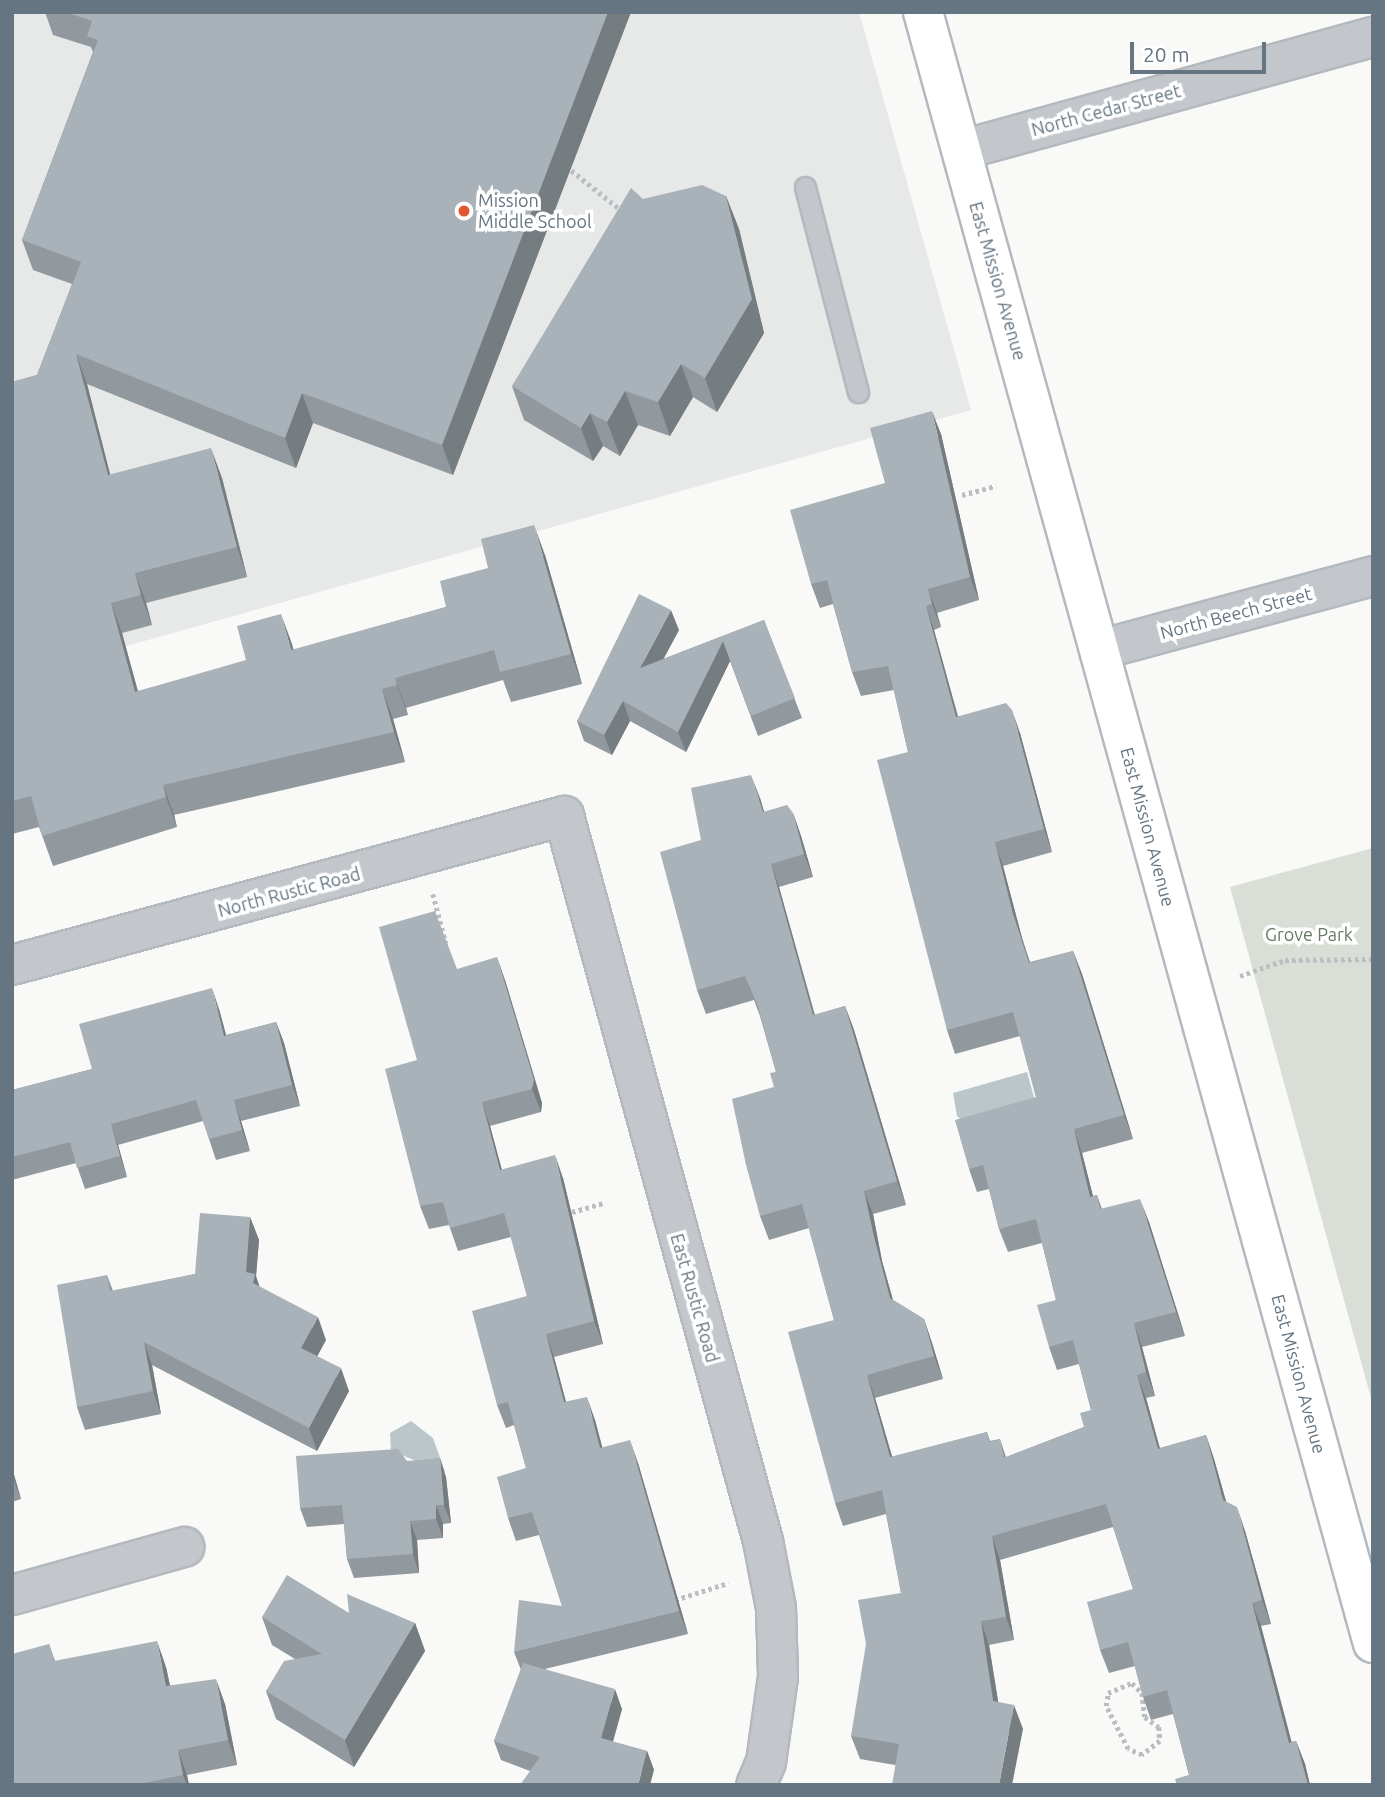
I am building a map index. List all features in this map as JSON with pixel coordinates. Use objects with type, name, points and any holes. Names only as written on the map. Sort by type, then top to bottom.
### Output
[{"type":"main road","name":"East Mission Avenue","points":[[923,12],[1373,1643]]},
{"type":"street","name":"North Cedar Street","points":[[961,150],[1373,37]]},
{"type":"street","name":"North Beech Street","points":[[1099,650],[1373,576]]},
{"type":"street","name":"North Rustic Road","points":[[12,965],[564,816]]},
{"type":"street","name":"East Rustic Road","points":[[564,816],[763,1541],[776,1608],[778,1677],[766,1762],[756,1785]]},
{"type":"street","points":[[12,1595],[184,1547]]},
{"type":"lane","points":[[805,187],[858,392]]},
{"type":"path","points":[[558,176],[566,154]]},
{"type":"path","points":[[563,163],[628,216]]},
{"type":"path","points":[[962,495],[996,486]]},
{"type":"path","points":[[438,911],[448,949]]},
{"type":"path","points":[[1240,976],[1285,960],[1373,959]]},
{"type":"path","points":[[572,1212],[604,1203]]},
{"type":"path","points":[[675,1600],[709,1590]]},
{"type":"path","points":[[1132,1683],[1142,1693],[1145,1717],[1159,1727],[1153,1750],[1128,1749],[1106,1706],[1108,1693],[1132,1683]]},
{"type":"shaded area","name":"Mission Middle School","points":[[12,12],[859,12],[971,410],[12,678]]},
{"type":"shaded area","points":[[1027,1072],[1035,1101],[965,1123],[957,1116],[953,1093]]},
{"type":"shaded area","points":[[411,1421],[433,1438],[445,1472],[391,1451],[390,1433]]},
{"type":"green space","name":"Grove Park","points":[[1373,848],[1373,1405],[1230,887]]},
{"type":"building","points":[[65,12],[608,12],[442,445],[302,393],[285,438],[76,354],[108,475],[211,448],[237,547],[135,573],[141,595],[111,603],[135,692],[246,660],[237,626],[281,614],[291,650],[446,607],[440,581],[488,568],[481,539],[534,525],[571,654],[500,672],[494,650],[395,678],[397,685],[382,689],[394,732],[163,785],[166,797],[42,836],[31,796],[12,801],[12,382],[37,375],[81,262],[22,240],[98,40],[87,36],[92,21]]},
{"type":"building","points":[[702,185],[726,196],[752,299],[705,378],[681,364],[658,402],[625,391],[607,422],[590,413],[581,428],[512,386],[631,188],[643,199]]},
{"type":"building","points":[[932,411],[970,577],[928,589],[932,604],[926,606],[956,717],[1006,703],[1012,710],[1044,829],[995,842],[1013,914],[1029,963],[1073,951],[1124,1115],[1074,1129],[1090,1197],[1097,1195],[1100,1209],[1140,1199],[1176,1312],[1134,1323],[1146,1372],[1137,1375],[1158,1449],[1206,1435],[1223,1500],[1237,1507],[1262,1600],[1252,1603],[1289,1743],[1296,1741],[1308,1785],[1177,1785],[1175,1779],[1189,1775],[1167,1690],[1143,1697],[1128,1642],[1100,1650],[1087,1602],[1133,1589],[1106,1504],[992,1536],[1006,1617],[981,1621],[993,1701],[1014,1705],[999,1785],[892,1785],[899,1744],[851,1736],[866,1644],[858,1600],[901,1593],[882,1490],[835,1503],[788,1332],[834,1320],[802,1204],[760,1216],[732,1099],[774,1087],[770,1073],[776,1072],[758,1006],[745,976],[697,990],[660,852],[701,840],[691,788],[751,775],[763,812],[787,805],[793,813],[804,854],[771,864],[813,1015],[845,1006],[897,1181],[864,1191],[874,1237],[890,1298],[924,1319],[934,1356],[867,1375],[890,1457],[987,1432],[989,1442],[1000,1439],[1004,1458],[1084,1427],[1080,1413],[1091,1410],[1073,1340],[1049,1347],[1037,1305],[1056,1300],[1036,1219],[999,1229],[983,1165],[969,1169],[955,1120],[1036,1097],[1013,1012],[947,1030],[877,760],[908,752],[888,666],[852,672],[827,580],[811,584],[790,510],[885,483],[870,428]]},
{"type":"building","points":[[639,594],[671,610],[640,668],[764,620],[795,698],[751,716],[723,641],[678,732],[623,701],[604,735],[577,721]]},
{"type":"building","points":[[435,911],[457,969],[497,957],[534,1080],[532,1089],[482,1102],[500,1170],[555,1155],[594,1321],[546,1334],[564,1402],[587,1397],[600,1448],[630,1440],[679,1611],[514,1652],[519,1600],[562,1606],[532,1512],[508,1518],[497,1477],[526,1468],[508,1402],[497,1405],[472,1311],[527,1296],[504,1213],[450,1228],[443,1202],[420,1206],[385,1069],[417,1060],[379,927]]},
{"type":"building","points":[[212,988],[224,1036],[276,1022],[292,1085],[234,1100],[242,1130],[209,1139],[196,1100],[111,1124],[120,1156],[77,1168],[70,1142],[12,1157],[12,1090],[92,1069],[79,1024]]},
{"type":"building","points":[[200,1213],[250,1217],[246,1272],[255,1274],[253,1283],[318,1317],[301,1348],[341,1368],[309,1428],[144,1342],[153,1391],[77,1407],[57,1285],[107,1275],[110,1291],[195,1274]]},
{"type":"building","points":[[398,1449],[407,1461],[440,1458],[444,1505],[436,1505],[436,1519],[410,1521],[413,1554],[347,1559],[342,1505],[300,1508],[296,1456]]},
{"type":"building","points":[[287,1575],[349,1613],[347,1594],[415,1623],[345,1740],[266,1691],[284,1661],[322,1654],[262,1617]]},
{"type":"building","points":[[157,1641],[166,1686],[216,1679],[228,1740],[178,1750],[183,1775],[140,1785],[12,1785],[12,1654],[49,1644],[54,1661]]},
{"type":"building","points":[[523,1663],[615,1689],[601,1738],[647,1751],[638,1785],[520,1785],[540,1757],[494,1741]]},
{"type":"place","name":"Mission Middle School","points":[[464,211]]}]
